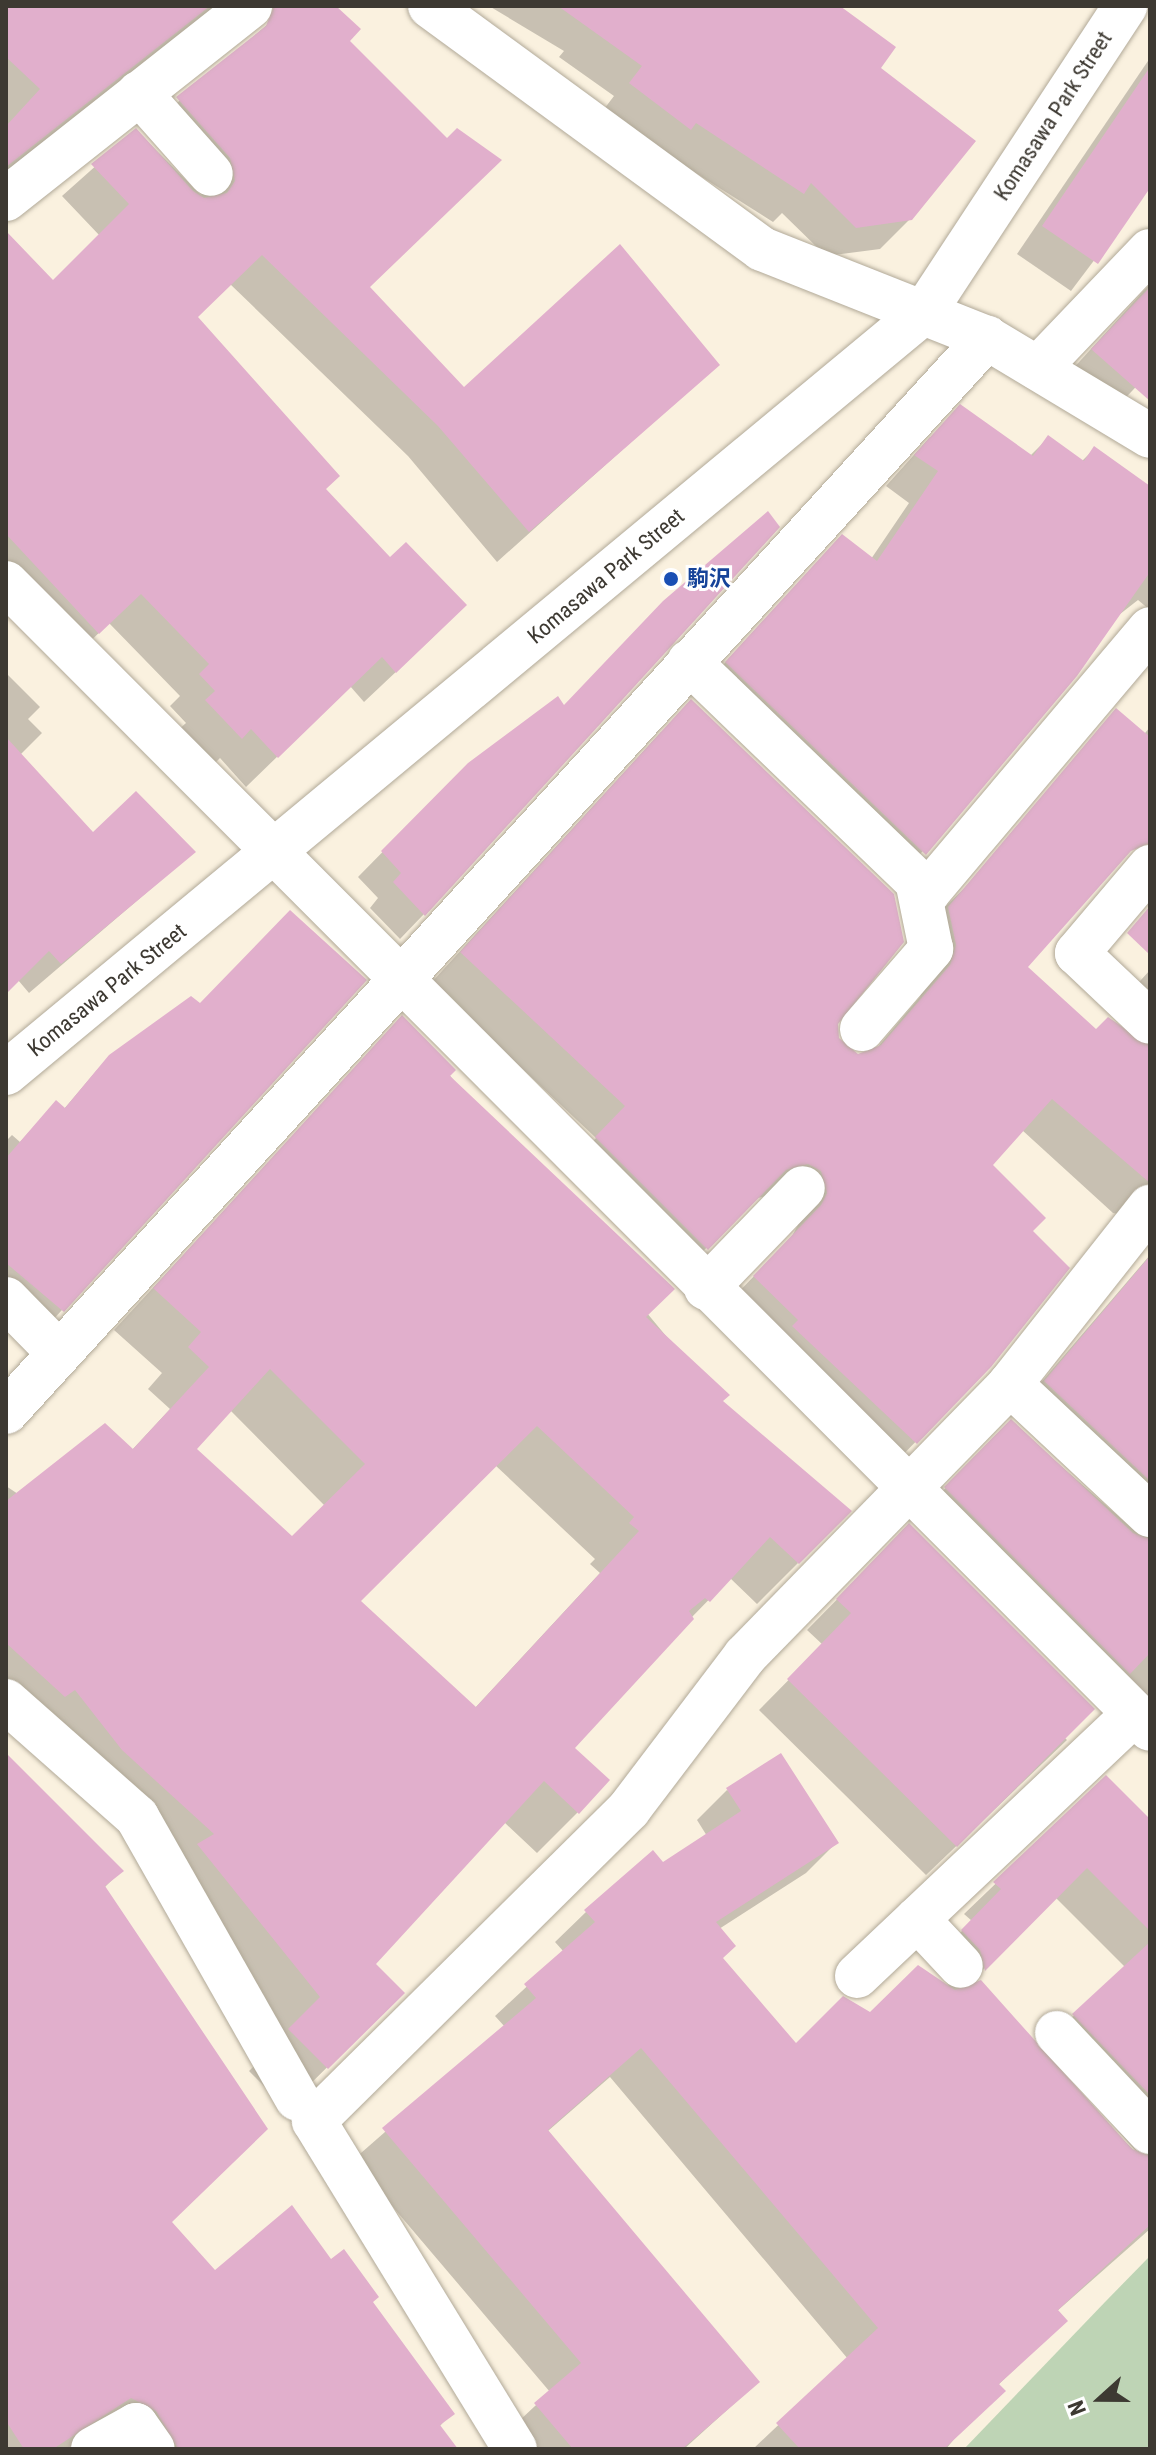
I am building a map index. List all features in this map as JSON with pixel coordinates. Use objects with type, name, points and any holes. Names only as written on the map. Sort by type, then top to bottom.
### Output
[{"type":"street","points":[[6,199],[250,6]]},
{"type":"street","points":[[430,6],[762,249],[987,338],[1150,436]]},
{"type":"street","name":"Komasawa Park Street","points":[[6,1073],[925,311],[1125,6]]},
{"type":"street","points":[[139,93],[211,174]]},
{"type":"street","points":[[1038,368],[1150,251]]},
{"type":"street","points":[[6,1412],[987,338]]},
{"type":"street","points":[[6,583],[401,976],[903,1488],[1142,1722],[917,1919],[857,1976]]},
{"type":"street","points":[[689,662],[928,892],[1150,629]]},
{"type":"street","points":[[1150,867],[1077,953],[1150,1022]]},
{"type":"street","points":[[862,1029],[931,949],[917,881]]},
{"type":"street","points":[[706,1288],[803,1188]]},
{"type":"street","points":[[306,2110],[629,1809],[745,1656],[903,1488],[1010,1384],[1150,1207]]},
{"type":"street","points":[[6,1299],[58,1352]]},
{"type":"street","points":[[1010,1384],[1150,1515]]},
{"type":"street","points":[[6,1701],[137,1817],[306,2110],[515,2449]]},
{"type":"street","points":[[917,1919],[961,1966]]},
{"type":"street","points":[[1057,2033],[1146,2117]]},
{"type":"street","points":[[93,2449],[136,2425],[153,2449]]},
{"type":"green space","points":[[1150,2256],[1150,2449],[964,2449],[1106,2301]]},
{"type":"building","points":[[6,6],[210,6],[6,167],[6,126],[40,89],[6,57]]},
{"type":"building","points":[[274,6],[336,6],[361,29],[350,41],[447,138],[457,128],[502,160],[370,287],[464,387],[620,244],[720,365],[529,532],[438,426],[262,255],[198,317],[340,476],[326,489],[390,557],[406,542],[467,605],[396,673],[382,657],[278,758],[251,729],[242,739],[205,700],[215,691],[199,674],[209,664],[141,594],[99,634],[6,534],[6,231],[53,280],[129,204],[91,164],[136,128],[193,191],[204,198],[227,193],[235,181],[230,158],[176,97],[266,26]]},
{"type":"building","points":[[558,6],[840,6],[896,47],[881,68],[976,141],[912,220],[856,228],[811,183],[804,194],[696,123],[691,130],[629,83],[642,66]]},
{"type":"building","points":[[1150,67],[1150,188],[1098,264],[1042,226]]},
{"type":"building","points":[[1150,287],[1150,401],[1091,349]]},
{"type":"building","points":[[960,404],[1033,456],[1048,435],[1084,461],[1094,446],[1150,486],[1150,572],[1077,676],[926,855],[725,662],[842,534],[877,561],[938,471],[914,455]]},
{"type":"building","points":[[768,511],[780,527],[425,916],[393,882],[401,873],[381,851],[468,763],[558,696],[564,705],[663,601]]},
{"type":"building","points":[[691,699],[894,894],[904,942],[838,1024],[839,1038],[858,1054],[881,1045],[950,965],[956,945],[948,907],[1116,708],[1150,737],[1150,843],[1131,851],[1028,967],[1096,1029],[1108,1017],[1150,1046],[1150,1183],[1052,1099],[993,1165],[1046,1218],[1033,1231],[1070,1268],[991,1367],[917,1444],[792,1326],[798,1320],[753,1276],[821,1205],[827,1193],[821,1171],[808,1164],[786,1170],[708,1250],[595,1137],[625,1106],[460,952]]},
{"type":"building","points":[[6,737],[93,832],[136,791],[196,852],[61,964],[49,951],[6,994]]},
{"type":"building","points":[[1150,906],[1150,955],[1127,933]]},
{"type":"building","points":[[290,910],[367,980],[64,1312],[6,1263],[6,1158],[56,1100],[65,1108],[109,1055],[191,996],[200,1003]]},
{"type":"building","points":[[402,1015],[456,1070],[450,1076],[675,1289],[646,1317],[730,1395],[723,1401],[852,1511],[799,1564],[770,1537],[710,1602],[705,1598],[689,1611],[694,1619],[575,1748],[610,1780],[579,1814],[544,1781],[376,1964],[405,1993],[328,2069],[288,2029],[320,1997],[197,1844],[214,1834],[122,1750],[75,1690],[65,1697],[6,1643],[6,1501],[105,1423],[133,1449],[209,1367],[188,1347],[201,1332],[153,1288]],"holes":[[[270,1369],[365,1464],[292,1536],[197,1449]],[[537,1426],[634,1517],[629,1523],[639,1531],[476,1707],[361,1601]]]},
{"type":"building","points":[[1150,1256],[1150,1481],[1044,1381]]},
{"type":"building","points":[[1011,1419],[1133,1533],[1150,1539],[1150,1653],[1130,1674],[944,1487]]},
{"type":"building","points":[[909,1523],[1095,1709],[957,1847],[787,1679],[851,1613],[836,1599]]},
{"type":"building","points":[[6,1753],[124,1871],[105,1886],[268,2129],[172,2222],[215,2270],[292,2205],[331,2259],[344,2249],[379,2297],[373,2302],[455,2414],[440,2425],[458,2449],[178,2449],[156,2411],[131,2398],[53,2449],[24,2449],[6,2421]]},
{"type":"building","points":[[781,1753],[839,1843],[716,1922],[736,1946],[723,1958],[796,2043],[843,1996],[870,2012],[918,1965],[955,1990],[981,1980],[1132,2149],[1150,2156],[1150,2225],[1058,2310],[1068,2321],[999,2384],[1006,2391],[944,2449],[800,2449],[776,2423],[878,2328],[641,2048],[548,2130],[760,2382],[682,2449],[573,2449],[534,2403],[581,2363],[382,2128],[536,1998],[524,1984],[595,1922],[584,1910],[653,1850],[663,1862],[741,1811],[726,1788]]},
{"type":"building","points":[[1106,1775],[1150,1819],[1150,1931],[1087,1868],[985,1971],[980,1950],[961,1930],[1001,1889],[993,1882]]},
{"type":"building","points":[[1150,1942],[1150,2095],[1072,2014]]},
{"type":"place","name":"駒沢","points":[[671,579]]}]
